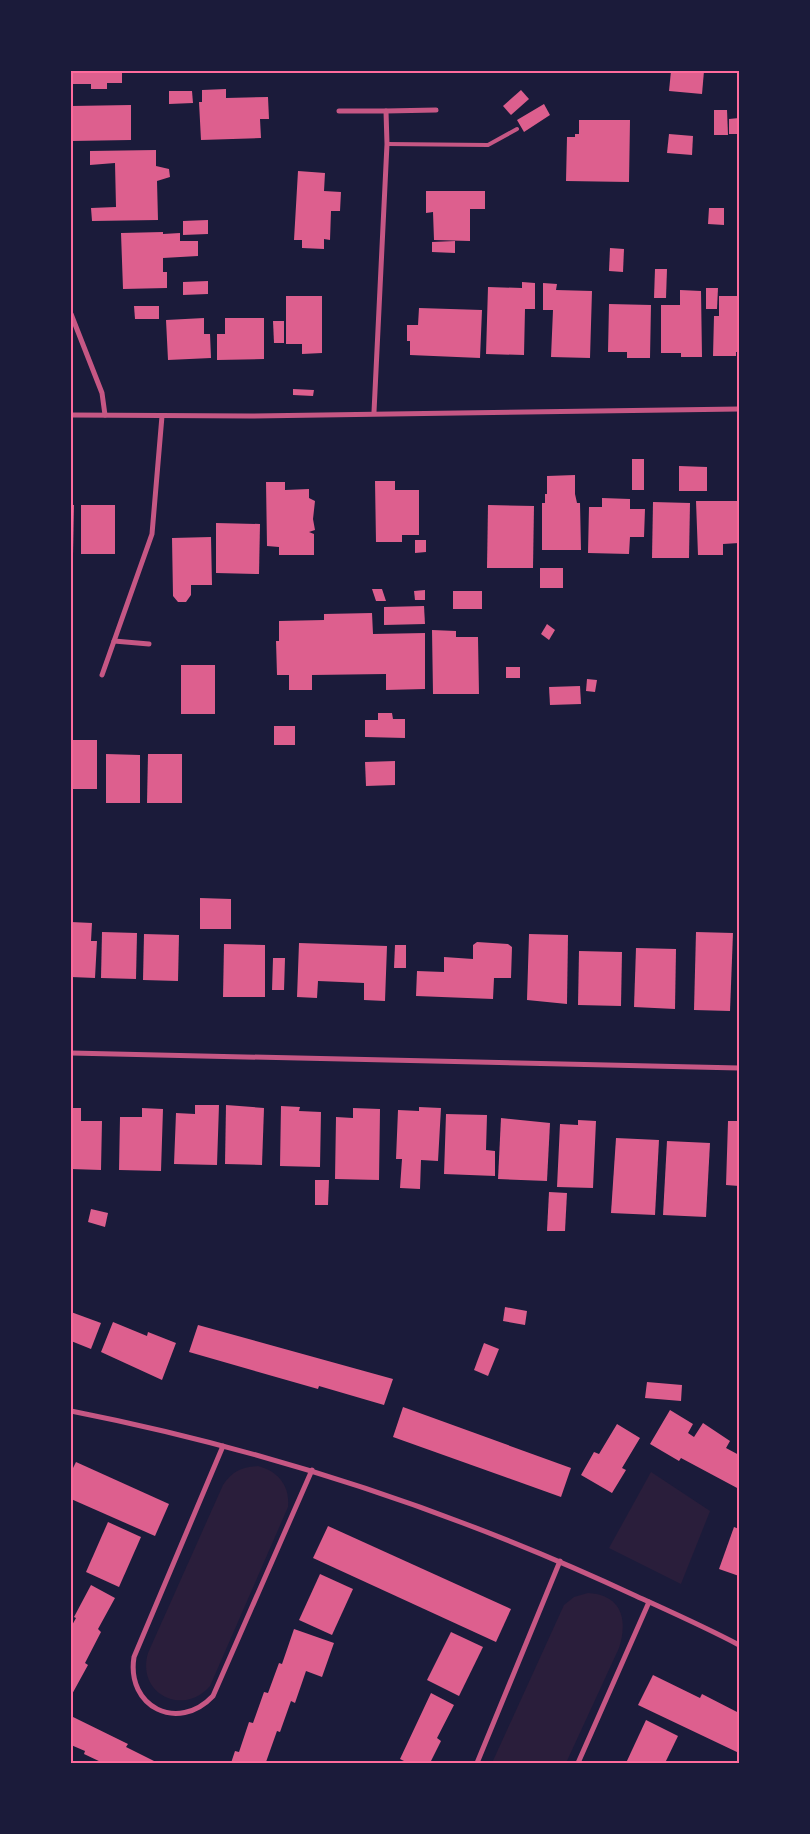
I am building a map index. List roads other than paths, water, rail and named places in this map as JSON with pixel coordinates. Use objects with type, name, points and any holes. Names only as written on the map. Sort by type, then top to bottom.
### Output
[{"type":"street","points":[[339,111],[436,110]]},
{"type":"street","points":[[374,412],[387,144],[386,111]]},
{"type":"street","points":[[71,314],[102,393],[105,415]]},
{"type":"street","points":[[71,415],[162,416],[739,409]]},
{"type":"street","points":[[102,675],[152,534],[162,416]]},
{"type":"street","points":[[114,641],[149,644]]},
{"type":"street","points":[[71,1053],[739,1068]]},
{"type":"street","points":[[71,1411],[222,1446],[312,1470],[392,1495],[476,1526],[560,1561],[739,1645]]},
{"type":"street","points":[[222,1446],[134,1657],[134,1680],[138,1690],[150,1705],[162,1712],[185,1713],[205,1704],[213,1696],[312,1470]]},
{"type":"street","points":[[477,1763],[560,1561]]},
{"type":"street","points":[[578,1763],[649,1602]]},
{"type":"lane","points":[[387,144],[488,145],[517,129]]}]
